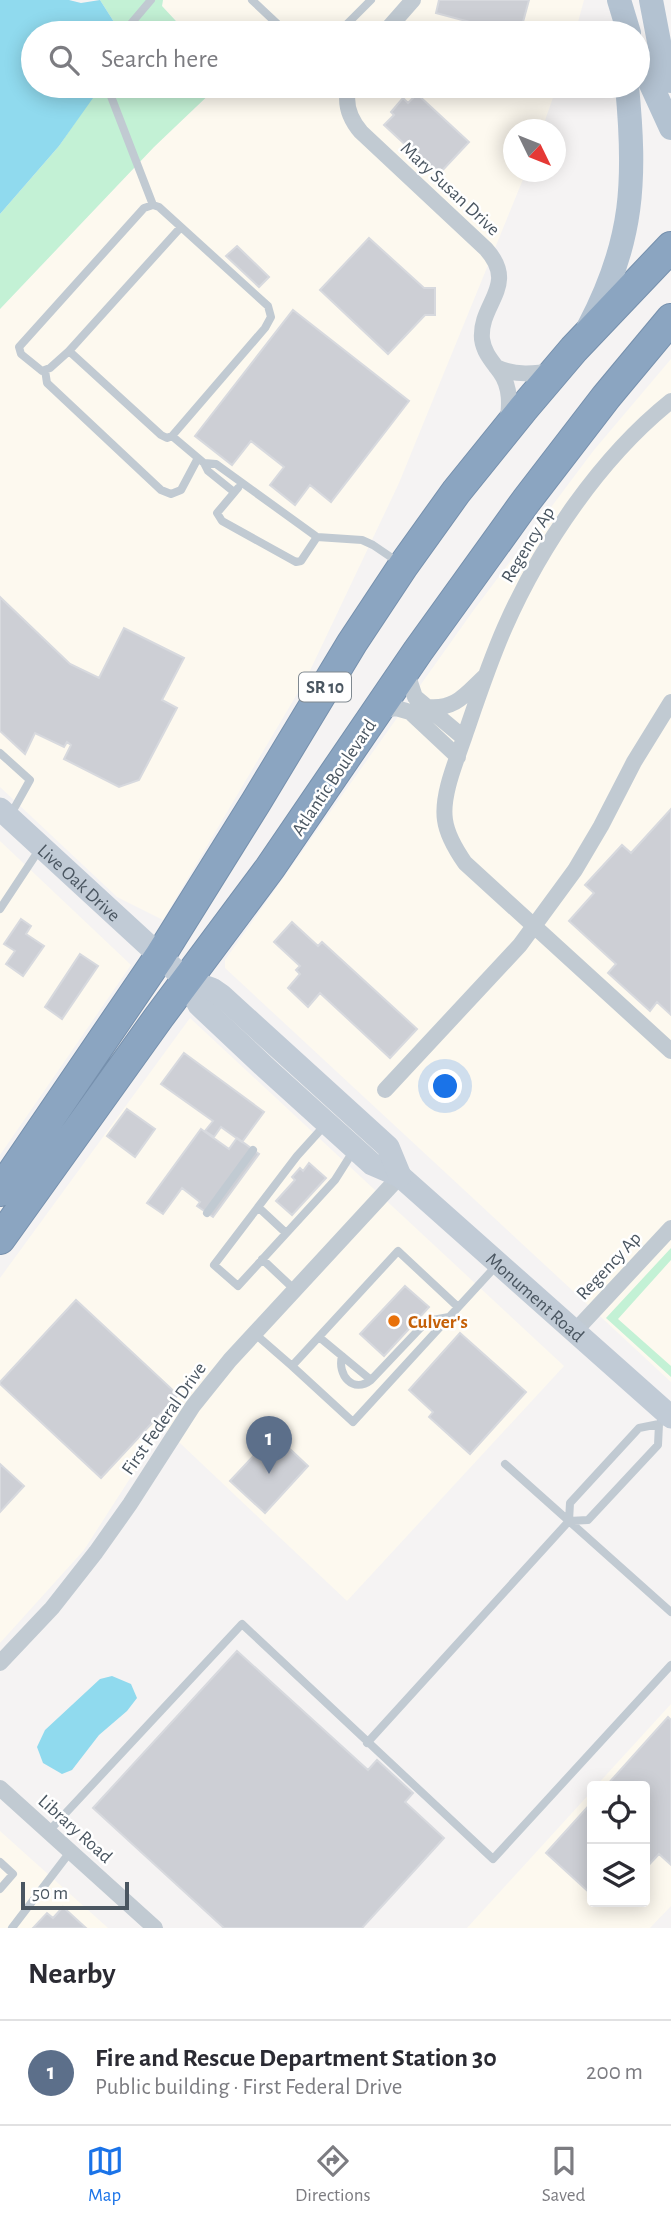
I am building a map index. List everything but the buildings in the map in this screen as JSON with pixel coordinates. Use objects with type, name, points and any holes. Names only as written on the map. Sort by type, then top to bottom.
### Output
[{"type":"highway","points":[[557,370],[671,247]]},
{"type":"highway","name":"Atlantic Boulevard","points":[[0,1239],[270,868],[405,670],[541,480],[671,320]]},
{"type":"highway","name":"SR 10","points":[[2,1184],[160,956],[352,643],[403,566],[449,502],[557,370]]},
{"type":"main road","points":[[619,0],[621,21]]},
{"type":"main road","points":[[619,0],[625,21]]},
{"type":"main road","points":[[651,0],[660,47],[671,81]]},
{"type":"main road","points":[[650,82],[671,128]]},
{"type":"main road","name":"SR 10","points":[[557,370],[594,315],[613,272],[623,240],[633,169],[628,98]]},
{"type":"main road","name":"Live Oak Drive","points":[[5,813],[160,956]]},
{"type":"main road","name":"Monument Road","points":[[160,956],[186,981],[199,1006],[327,1123],[372,1164],[400,1176],[499,1262],[576,1330],[666,1418]]},
{"type":"main road","name":"Monument Road","points":[[186,981],[212,989],[222,996],[388,1147],[400,1176]]},
{"type":"street","points":[[395,21],[413,0]]},
{"type":"street","name":"Mary Susan Drive","points":[[347,98],[351,117],[361,131],[486,249],[496,263],[499,285],[484,323],[482,336],[486,353],[505,380],[508,390],[506,430]]},
{"type":"street","points":[[496,367],[525,374],[557,370]]},
{"type":"street","name":"Regency Ap","points":[[671,401],[635,432],[568,515],[526,584],[505,627],[486,676],[445,799],[445,819],[449,835],[465,863],[671,1051]]},
{"type":"street","points":[[405,670],[415,696],[464,738]]},
{"type":"street","points":[[427,707],[440,709],[450,706],[486,676]]},
{"type":"street","points":[[385,1090],[520,945],[535,925],[588,849],[634,762],[671,702]]},
{"type":"street","points":[[378,711],[396,708],[410,712],[458,757]]},
{"type":"street","name":"First Federal Drive","points":[[1,1659],[52,1608],[89,1561],[130,1504],[192,1406],[230,1360],[400,1176]]},
{"type":"street","name":"Regency Ap","points":[[576,1330],[671,1228]]},
{"type":"street","name":"Library Road","points":[[0,1788],[155,1928]]},
{"type":"lane","points":[[133,21],[151,0]]},
{"type":"lane","points":[[252,0],[274,21]]},
{"type":"lane","points":[[350,21],[371,0]]},
{"type":"lane","points":[[112,98],[153,205]]},
{"type":"lane","points":[[69,351],[161,435],[167,438],[172,436],[265,328],[271,317],[268,306],[159,207],[153,205],[144,208],[19,347],[21,354],[42,371],[50,368],[69,351],[181,227]]},
{"type":"lane","points":[[45,370],[47,383],[162,490],[171,494],[181,490],[201,460]]},
{"type":"lane","points":[[172,436],[234,492]]},
{"type":"lane","points":[[201,460],[216,464],[317,537],[362,540],[403,566]]},
{"type":"lane","points":[[242,482],[217,513],[222,521],[296,562],[302,561],[317,537]]},
{"type":"lane","points":[[0,753],[30,780],[5,813]]},
{"type":"lane","points":[[0,909],[41,846]]},
{"type":"lane","points":[[327,1123],[297,1156],[214,1265],[238,1286],[335,1180],[355,1148]]},
{"type":"lane","points":[[207,1213],[253,1150]]},
{"type":"lane","points":[[258,1207],[286,1233]]},
{"type":"lane","points":[[292,1366],[398,1251],[458,1307]]},
{"type":"lane","points":[[262,1259],[295,1290]]},
{"type":"lane","points":[[254,1334],[353,1422],[499,1262]]},
{"type":"lane","points":[[342,1356],[340,1365],[343,1376],[354,1385],[363,1385],[371,1380],[427,1321],[449,1317]]},
{"type":"lane","points":[[319,1337],[371,1380]]},
{"type":"lane","points":[[569,1521],[588,1520],[658,1446],[666,1418]]},
{"type":"lane","points":[[367,1743],[569,1521],[570,1503],[630,1437],[639,1428],[666,1418]]},
{"type":"lane","points":[[505,1464],[671,1612]]},
{"type":"lane","points":[[48,1832],[242,1625],[493,1859],[671,1665]]},
{"type":"lane","points":[[12,1928],[70,1852]]},
{"type":"lane","points":[[0,1862],[13,1874],[0,1888]]},
{"type":"shaded area","points":[[163,0],[584,0],[578,21],[176,21],[162,6]]},
{"type":"shaded area","points":[[205,98],[553,98],[545,119],[503,119],[503,182],[522,182],[399,483],[306,679],[163,920],[117,897],[0,787],[0,309],[154,147]]},
{"type":"shaded area","points":[[671,359],[671,1382],[225,968],[225,960],[473,611],[594,450]]},
{"type":"shaded area","points":[[0,841],[131,965],[0,1155]]},
{"type":"shaded area","points":[[190,1018],[564,1366],[347,1601],[163,1427],[84,1550],[0,1643],[0,1278]]},
{"type":"shaded area","points":[[671,1704],[671,1906],[650,1928],[467,1928],[587,1796],[587,1907],[650,1907],[650,1781],[601,1781]]},
{"type":"shaded area","points":[[0,1831],[108,1928],[0,1928]]},
{"type":"green space","points":[[100,0],[163,0],[162,6],[176,21],[113,21]]},
{"type":"green space","points":[[92,98],[205,98],[154,147],[0,309],[0,214],[59,146]]},
{"type":"green space","points":[[671,1248],[671,1260],[618,1319],[671,1366],[671,1377],[606,1318]]},
{"type":"water","points":[[0,0],[69,0],[81,3],[100,0],[113,21],[21,21],[21,98],[93,98],[59,146],[0,214]]},
{"type":"water","points":[[112,1676],[131,1684],[137,1698],[127,1711],[99,1735],[72,1770],[62,1774],[43,1763],[37,1747],[45,1730],[100,1679]]},
{"type":"place","name":"Culver's","points":[[394,1321]]},
{"type":"place","name":"Fire and Rescue Department Station 30","points":[[269,1474]]}]
